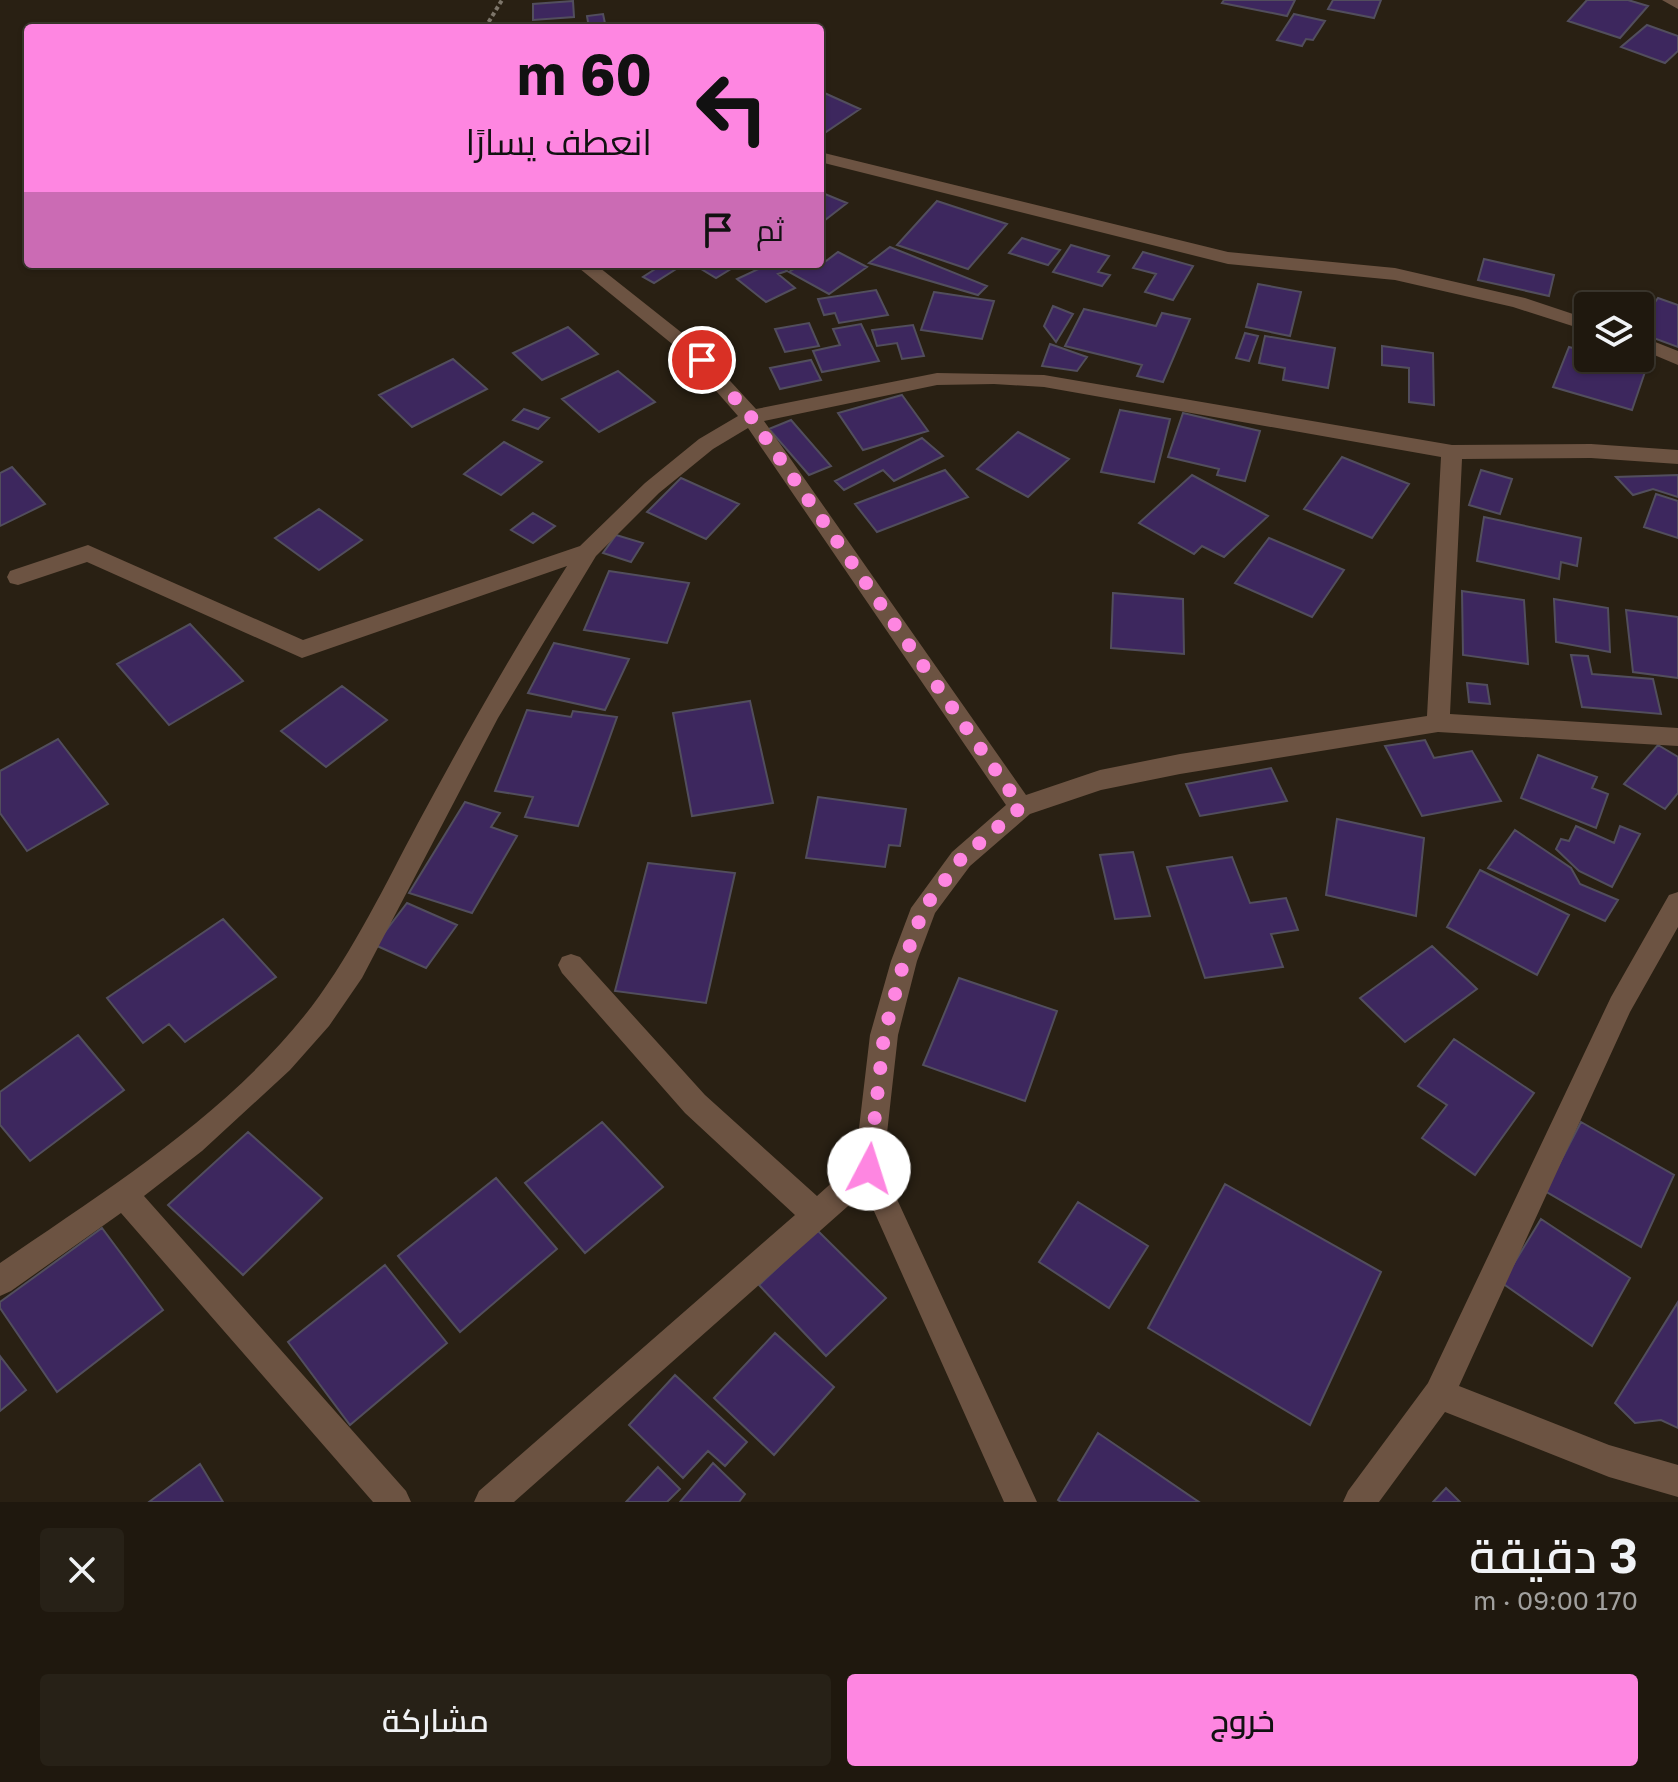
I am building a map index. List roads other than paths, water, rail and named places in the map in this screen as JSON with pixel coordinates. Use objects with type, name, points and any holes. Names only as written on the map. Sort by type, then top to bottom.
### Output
[{"type":"street","points":[[1670,0],[1678,4]]},
{"type":"street","points":[[824,158],[1228,258],[1395,274],[1518,302],[1574,320]]},
{"type":"street","points":[[588,268],[689,348],[751,417],[1021,807]]},
{"type":"street","points":[[1654,348],[1678,359]]},
{"type":"street","points":[[0,1281],[123,1194],[211,1124],[293,1051],[328,1009],[353,970],[489,713],[588,551],[652,488],[706,444],[751,417],[937,379],[994,378],[1044,381],[1452,452],[1591,451],[1678,457]]},
{"type":"street","points":[[1438,723],[1452,452]]},
{"type":"street","points":[[18,577],[88,553],[302,649],[588,551]]},
{"type":"street","points":[[1021,1502],[869,1169],[884,1035],[904,961],[924,908],[961,859],[1021,807],[1100,780],[1438,723],[1678,737]]},
{"type":"street","points":[[1359,1502],[1439,1394],[1620,1005],[1678,903]]},
{"type":"street","points":[[571,965],[695,1104],[817,1215]]},
{"type":"street","points":[[490,1502],[869,1169]]},
{"type":"street","points":[[123,1194],[395,1502]]},
{"type":"street","points":[[1439,1394],[1609,1461],[1678,1481]]}]
